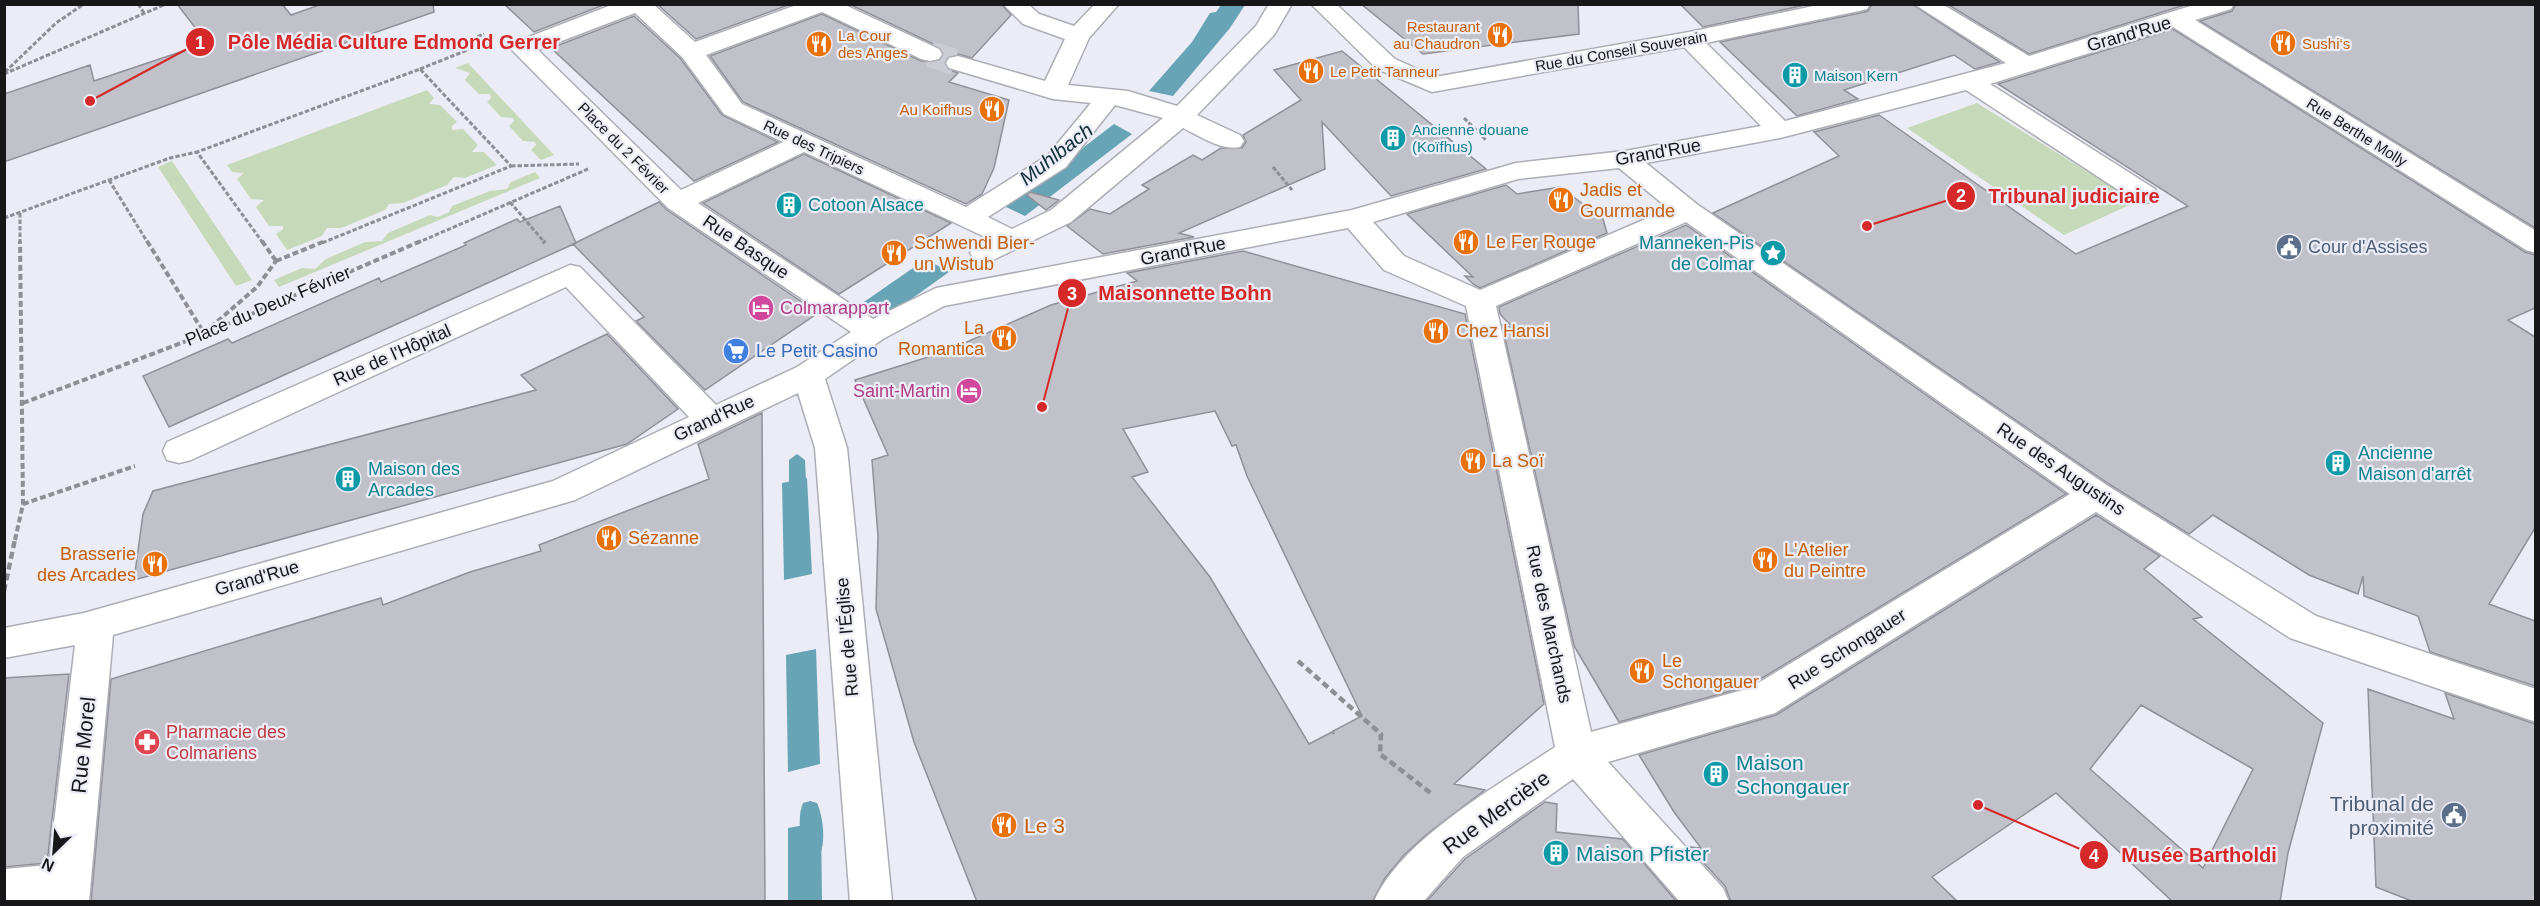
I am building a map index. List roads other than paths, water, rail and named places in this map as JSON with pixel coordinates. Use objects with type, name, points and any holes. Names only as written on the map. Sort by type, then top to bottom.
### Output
[{"type":"street","name":"Place du 2 Février","points":[[637,4],[522,48],[678,202],[804,142]]},
{"type":"street","name":"Rue des Tripiers","points":[[637,4],[691,52],[733,109],[1001,234],[984,253]]},
{"type":"street","points":[[691,52],[822,4],[930,54]]},
{"type":"street","points":[[1014,4],[1031,20],[1078,36]]},
{"type":"street","points":[[1053,91],[1078,36],[1108,4]]},
{"type":"street","points":[[936,298],[984,253],[1061,216],[1266,30],[1281,4]]},
{"type":"street","name":"Rue du Conseil Souverain","points":[[1322,4],[1386,64],[1432,85],[1790,20],[1859,4]]},
{"type":"street","points":[[1769,4],[1790,20]]},
{"type":"street","points":[[1925,4],[2025,64]]},
{"type":"street","name":"Grand'Rue","points":[[4,643],[96,624],[563,490],[808,375],[872,332],[936,298],[1355,218],[1516,171],[1625,159],[1780,130],[1970,82],[2178,20],[2223,4]]},
{"type":"street","name":"Rue Berthe Molly","points":[[2178,20],[2535,244]]},
{"type":"street","points":[[1689,39],[1780,130]]},
{"type":"street","points":[[958,63],[1053,91],[1118,99],[1173,113],[1231,141]]},
{"type":"street","points":[[1970,82],[2145,195]]},
{"type":"street","points":[[966,219],[1057,161],[1118,99]]},
{"type":"street","name":"Rue des Augustins","points":[[1625,159],[1688,211],[2096,495],[2303,627],[2535,706]]},
{"type":"street","name":"Rue Basque","points":[[678,202],[872,332]]},
{"type":"street","points":[[1355,218],[1394,263],[1480,301],[1688,211]]},
{"type":"street","name":"Rue de l'Hôpital","points":[[179,451],[570,274],[711,420]]},
{"type":"street","name":"Rue des Marchands","points":[[1480,301],[1576,754],[1708,902]]},
{"type":"street","name":"Rue de l'Église","points":[[808,375],[831,448],[871,902]]},
{"type":"street","name":"Rue Schongauer","points":[[1576,754],[1761,701],[2096,495]]},
{"type":"street","name":"Rue Morel","points":[[68,892],[96,624]]},
{"type":"street","name":"Rue Mercière","points":[[1395,902],[1448,843],[1576,754]]},
{"type":"street","points":[[4,889],[68,892]]},
{"type":"water","points":[[1221,5],[1245,5],[1230,28],[1173,96],[1149,91],[1192,42],[1210,13],[1216,12]]},
{"type":"water","points":[[1114,124],[1132,134],[1025,216],[1006,207]]},
{"type":"water","points":[[926,259],[949,272],[885,318],[861,304]]},
{"type":"water","points":[[807,478],[812,574],[784,580],[782,483]]},
{"type":"water","points":[[816,649],[820,764],[788,772],[786,655]]},
{"type":"water","points":[[821,822],[822,901],[788,901],[788,828]]},
{"type":"waterway","name":"Muhlbach","points":[[797,460],[798,503]]},
{"type":"waterway","name":"Muhlbach","points":[[810,810],[813,847]]},
{"type":"tunnel","points":[[930,54],[958,63]]},
{"type":"place","name":"Restaurant au Chaudron","points":[[1500,35]]},
{"type":"place","name":"Sushi‘s","points":[[2283,43]]},
{"type":"place","name":"La Cour des Anges","points":[[819,44]]},
{"type":"place","name":"Le Petit Tanneur","points":[[1311,71]]},
{"type":"place","name":"Maison Kern","points":[[1795,75]]},
{"type":"place","name":"Pôle Média Culture Edmond Gerrer","points":[[90,101]]},
{"type":"place","name":"Au Koifhus","points":[[992,109]]},
{"type":"place","name":"Ancienne douane (Koïfhus)","points":[[1393,138]]},
{"type":"place","name":"Jadis et Gourmande","points":[[1561,200]]},
{"type":"place","name":"Cotoon Alsace","points":[[789,205]]},
{"type":"place","name":"Tribunal judiciaire","points":[[1867,226]]},
{"type":"place","name":"Le Fer Rouge","points":[[1466,242]]},
{"type":"place","name":"Cour d'Assises","points":[[2289,247]]},
{"type":"place","name":"Schwendi Bier- un Wistub","points":[[894,253]]},
{"type":"place","name":"Manneken-Pis de Colmar","points":[[1773,253]]},
{"type":"place","name":"Colmarappart","points":[[761,308]]},
{"type":"place","name":"Chez Hansi","points":[[1436,331]]},
{"type":"place","name":"La Romantica","points":[[1004,338]]},
{"type":"place","name":"Le Petit Casino","points":[[736,351]]},
{"type":"place","name":"Saint-Martin","points":[[969,391]]},
{"type":"place","name":"Maisonnette Bohn","points":[[1042,407]]},
{"type":"place","name":"La Soï","points":[[1473,461]]},
{"type":"place","name":"Ancienne Maison d'arrêt","points":[[2338,463]]},
{"type":"place","name":"Maison des Arcades","points":[[348,479]]},
{"type":"place","name":"Sézanne","points":[[609,538]]},
{"type":"place","name":"L'Atelier du Peintre","points":[[1765,560]]},
{"type":"place","name":"Brasserie des Arcades","points":[[155,564]]},
{"type":"place","name":"Le Schongauer","points":[[1642,671]]},
{"type":"place","name":"Pharmacie des Colmariens","points":[[147,742]]},
{"type":"place","name":"Maison Schongauer","points":[[1716,774]]},
{"type":"place","name":"Musée Bartholdi","points":[[1978,805]]},
{"type":"place","name":"Tribunal de proximité","points":[[2454,815]]},
{"type":"place","name":"Le 3","points":[[1004,825]]},
{"type":"place","name":"Maison Pfister","points":[[1556,853]]}]
